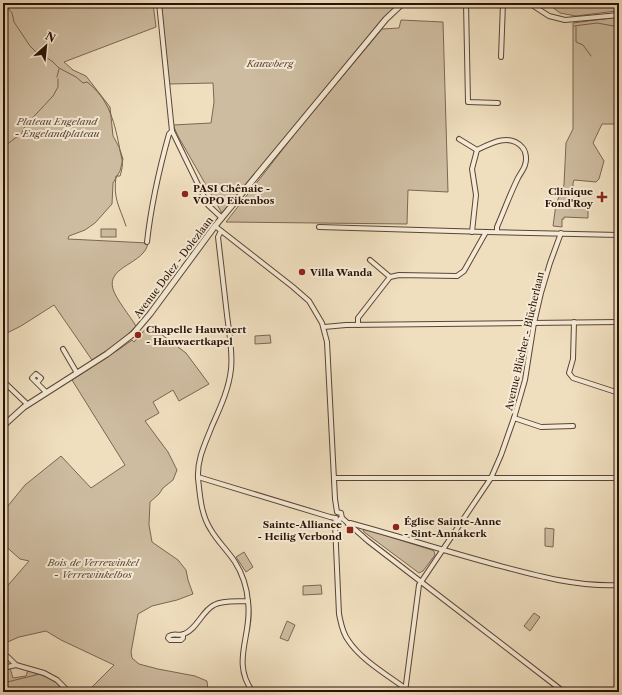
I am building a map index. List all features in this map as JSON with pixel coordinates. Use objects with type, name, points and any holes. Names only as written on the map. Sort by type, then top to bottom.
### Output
[{"type":"street","points":[[159,3],[172,131],[208,205],[222,218]]},
{"type":"street","name":"Avenue Dolez - Dolezlaan","points":[[3,426],[27,404],[120,346],[132,334],[150,314],[215,226],[386,19],[402,3]]},
{"type":"street","points":[[466,3],[468,102],[498,103]]},
{"type":"street","points":[[501,57],[503,3]]},
{"type":"street","points":[[528,3],[548,16],[564,20],[619,14]]},
{"type":"street","points":[[147,242],[156,182],[169,134],[172,131]]},
{"type":"street","points":[[459,139],[477,150]]},
{"type":"street","points":[[472,232],[476,196],[472,169],[477,150],[491,142],[507,140],[517,142],[524,149],[525,164],[497,227],[497,232]]},
{"type":"street","points":[[215,226],[305,297],[315,310],[324,327],[327,342],[337,516],[335,527],[339,614],[342,627],[348,641],[362,656],[405,690]]},
{"type":"street","points":[[319,227],[472,232],[619,234]]},
{"type":"street","points":[[221,231],[218,237],[231,347],[231,368],[224,397],[202,448],[198,465],[198,477],[202,510],[210,530],[235,562],[244,583],[249,612],[242,661],[244,674],[249,687],[253,692]]},
{"type":"street","points":[[358,325],[358,318],[390,277],[399,275],[457,276],[464,271],[486,232]]},
{"type":"street","name":"Avenue Blücher - Blücherlaan","points":[[405,690],[419,585],[491,478],[501,455],[525,380],[534,322],[545,279],[561,233]]},
{"type":"street","points":[[370,260],[390,277]]},
{"type":"street","points":[[324,327],[534,322],[619,322]]},
{"type":"street","points":[[574,322],[574,352],[569,373],[570,376],[619,393]]},
{"type":"street","points":[[63,349],[77,373]]},
{"type":"street","points":[[3,381],[27,404]]},
{"type":"street","points":[[37,383],[46,392]]},
{"type":"street","points":[[514,418],[541,426],[572,426]]},
{"type":"street","points":[[198,477],[327,516],[337,516],[564,692]]},
{"type":"street","points":[[334,478],[619,478]]},
{"type":"street","points":[[348,524],[350,523],[442,550],[547,578],[604,586],[619,585]]},
{"type":"street","points":[[183,634],[192,628],[213,606],[219,603],[248,601]]},
{"type":"street","points":[[3,654],[16,665],[51,675],[69,692]]},
{"type":"street","points":[[3,668],[16,665]]},
{"type":"green space","name":"Plateau Engeland - Engelandplateau","points":[[3,3],[153,3],[156,27],[64,62],[73,70],[86,76],[110,107],[113,136],[123,159],[120,171],[113,183],[112,204],[95,223],[85,230],[69,236],[68,239],[148,243],[140,256],[120,270],[112,281],[115,293],[136,326],[120,342],[92,360],[54,305],[21,326],[3,335]]},
{"type":"green space","name":"Kauwberg","points":[[161,3],[400,3],[223,215],[173,125],[211,123],[214,102],[213,83],[169,84]]},
{"type":"green space","points":[[547,3],[615,3],[616,11],[576,16],[560,13]]},
{"type":"green space","points":[[619,17],[619,124],[602,124],[593,143],[604,161],[599,179],[596,182],[574,180],[573,183],[573,199],[588,204],[588,218],[564,217],[564,219],[562,219],[562,227],[553,226],[556,204],[564,185],[566,143],[573,129],[573,23]]},
{"type":"green space","points":[[401,20],[443,22],[448,192],[408,190],[407,224],[226,222],[301,126],[382,29],[399,28]]},
{"type":"green space","points":[[101,229],[116,229],[116,237],[101,237]]},
{"type":"green space","name":"Bois de Verrewinkel - Verrewinkelbos","points":[[149,325],[186,353],[209,384],[179,401],[173,390],[153,402],[159,413],[145,421],[168,452],[177,470],[173,480],[150,502],[149,525],[152,542],[178,560],[186,570],[193,594],[177,600],[152,606],[138,614],[131,652],[132,658],[139,664],[195,676],[207,681],[208,692],[87,692],[114,665],[61,640],[46,631],[19,637],[3,644],[3,591],[29,561],[20,559],[3,544],[3,512],[25,485],[61,456],[91,488],[125,465],[72,380],[132,340],[134,342]]},
{"type":"green space","points":[[270,335],[271,343],[255,344],[255,336]]},
{"type":"green space","points":[[545,528],[554,529],[553,547],[545,546]]},
{"type":"green space","points":[[365,529],[432,550],[434,551],[435,555],[423,571],[419,573],[364,532],[363,530]]},
{"type":"green space","points":[[244,552],[253,567],[246,572],[236,557]]},
{"type":"green space","points":[[321,585],[322,594],[303,595],[303,586]]},
{"type":"green space","points":[[534,613],[540,617],[530,631],[524,626]]},
{"type":"green space","points":[[287,621],[295,625],[288,641],[280,638]]},
{"type":"green space","points":[[10,668],[13,678],[26,676],[28,670],[52,679],[66,692],[3,692],[3,669]]},
{"type":"waterway","points":[[4,3],[12,13],[14,22],[30,46],[37,53],[46,57],[59,68],[76,77],[83,83],[87,82],[105,102],[115,127],[122,160],[120,176],[116,176],[115,191],[117,202],[126,226]]},
{"type":"waterway","points":[[574,26],[597,23],[619,27]]},
{"type":"waterway","points":[[576,27],[576,42],[583,45],[591,56]]},
{"type":"waterway","points":[[57,77],[59,69]]},
{"type":"waterway","points":[[6,145],[22,133],[25,126],[53,96],[58,87],[58,79]]},
{"type":"waterway","points":[[3,683],[40,674]]},
{"type":"place","name":"PASI Chênaie - VOPO Eikenbos","points":[[185,194]]},
{"type":"place","name":"Clinique Fond'Roy","points":[[602,197]]},
{"type":"place","name":"Villa Wanda","points":[[302,272]]},
{"type":"place","name":"Chapelle Hauwaert - Hauwaertkapel","points":[[138,335]]},
{"type":"place","name":"Église Sainte-Anne - Sint-Annakerk","points":[[396,527]]},
{"type":"place","name":"Sainte-Alliance - Heilig Verbond","points":[[350,530]]}]
